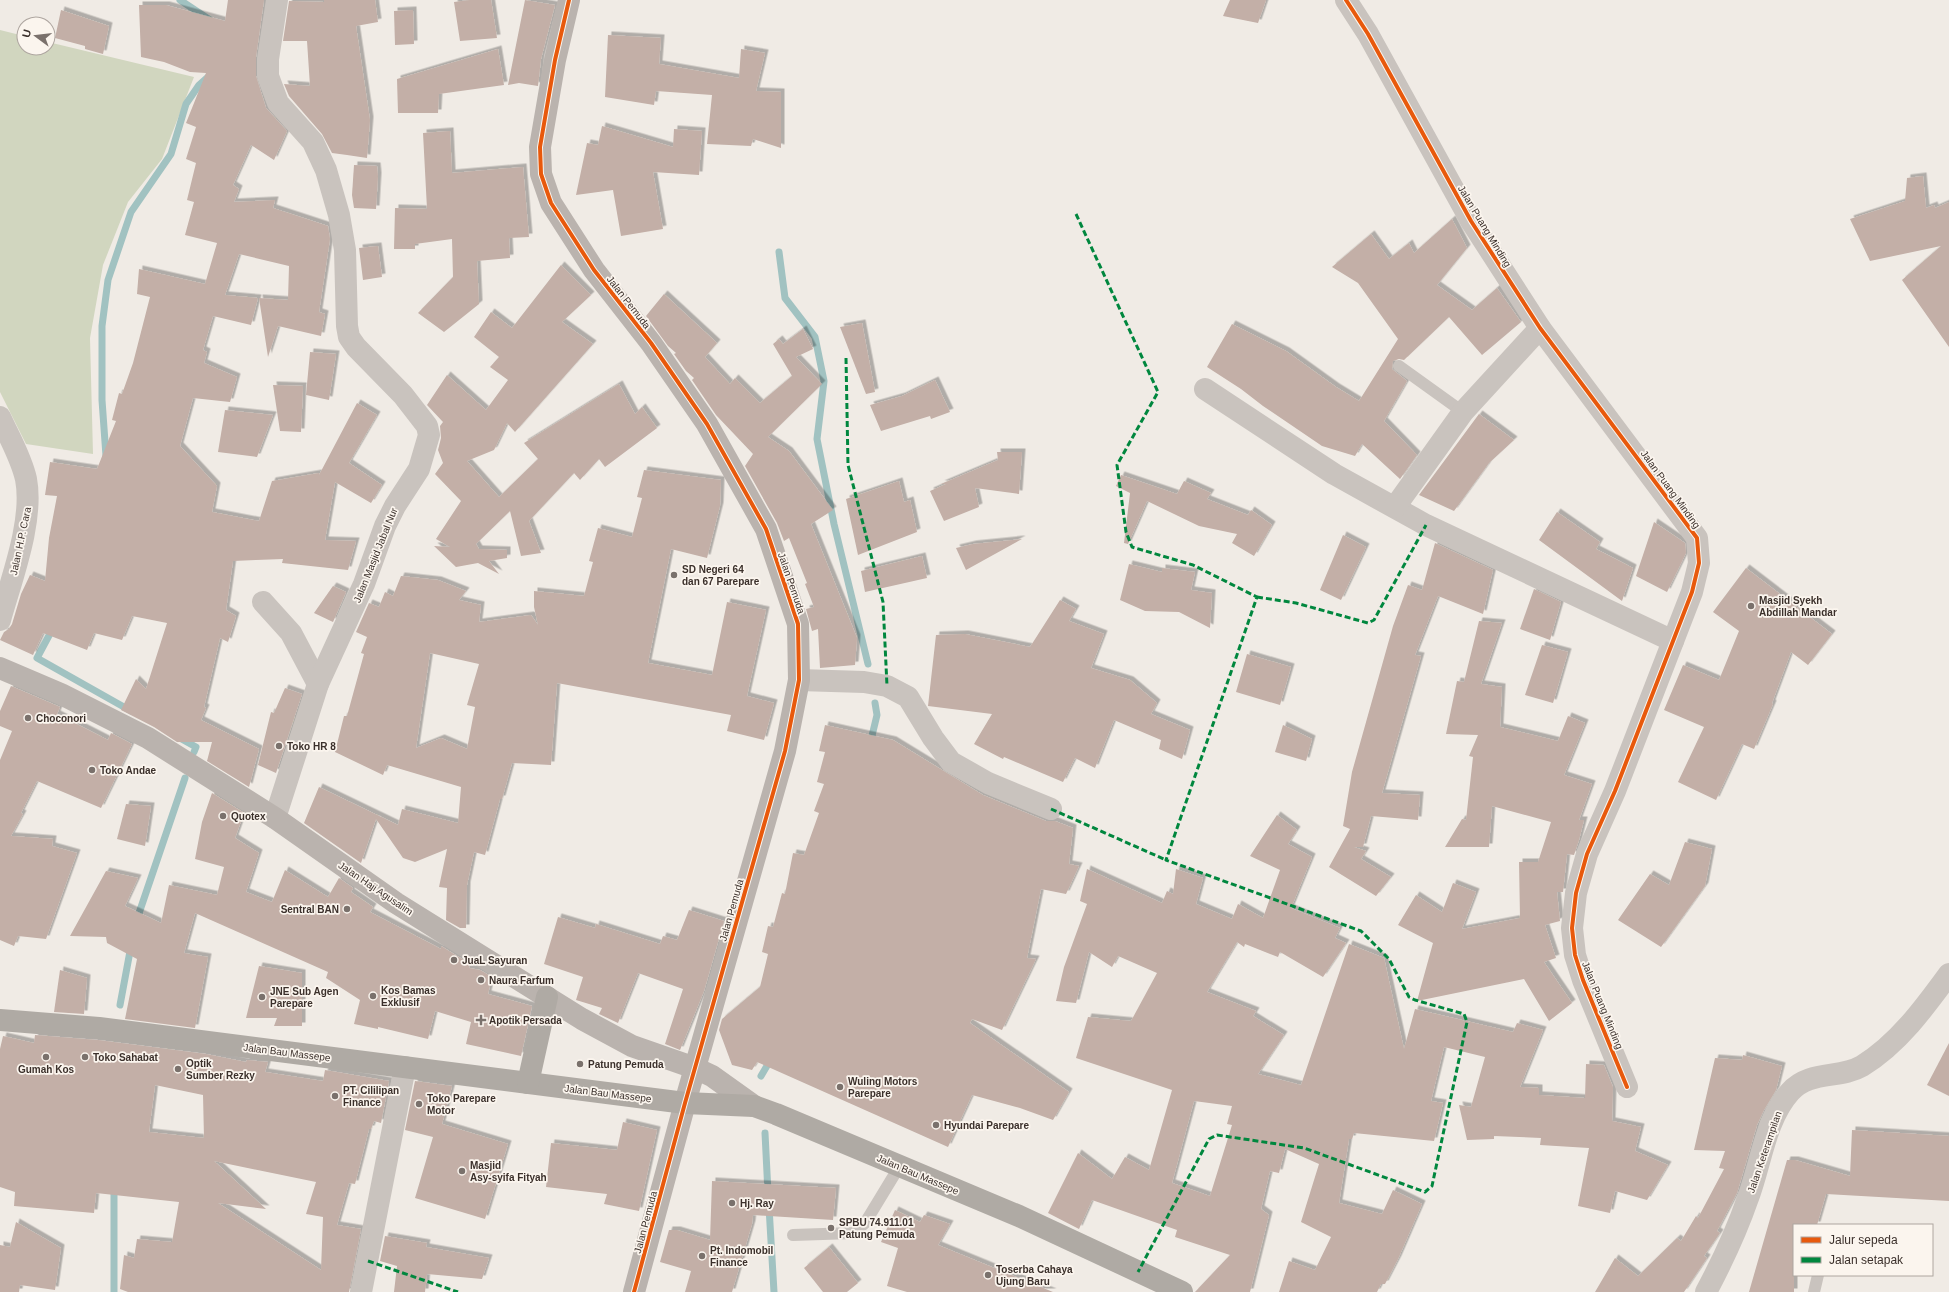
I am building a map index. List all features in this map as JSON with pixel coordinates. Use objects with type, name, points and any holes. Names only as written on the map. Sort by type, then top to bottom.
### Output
[{"type":"highway","points":[[528,1083],[547,997]]},
{"type":"highway","name":"Jalan Bau Massepe","points":[[0,1020],[106,1029],[685,1103],[754,1106],[1019,1216],[1182,1292]]},
{"type":"street","name":"Jalan Masjid Jabal Nur","points":[[275,818],[318,684],[358,596],[385,526],[395,506],[419,469],[429,435],[427,426],[403,395],[356,348],[349,337],[347,326],[345,250],[338,215],[326,170],[313,142],[278,102],[268,76],[268,59],[277,0]]},
{"type":"street","name":"Jalan Pemuda","points":[[569,0],[555,60],[540,147],[541,174],[551,203],[594,270],[651,343],[707,424],[766,529],[798,624],[799,680],[785,751],[685,1103],[634,1292]]},
{"type":"street","name":"Jalan Puang Minding","points":[[1346,0],[1368,34],[1470,221],[1540,328],[1697,538],[1700,550],[1699,563],[1692,592],[1615,791],[1587,854],[1576,893],[1572,928],[1575,954],[1583,980],[1627,1087]]},
{"type":"street","points":[[1395,508],[1463,412],[1540,328]]},
{"type":"street","points":[[1206,389],[1334,474],[1395,508],[1433,528],[1673,641]]},
{"type":"street","name":"Jalan H.P. Cara","points":[[0,417],[20,460],[26,480],[28,501],[20,548],[0,620]]},
{"type":"street","points":[[263,602],[291,633],[318,684]]},
{"type":"street","name":"Jalan Haji Agusalim","points":[[0,668],[62,694],[148,738],[275,818],[396,903],[547,997],[632,1046],[695,1068],[712,1076],[754,1106]]},
{"type":"street","points":[[799,680],[864,682],[887,686],[908,697],[933,738],[950,762],[988,783],[1051,809]]},
{"type":"street","name":"Jalan Keterampilan","points":[[1706,1292],[1748,1198],[1777,1114],[1791,1091],[1806,1080],[1852,1070],[1863,1065],[1898,1038],[1949,974]]},
{"type":"street","points":[[361,1292],[405,1067]]},
{"type":"lane","points":[[1399,366],[1463,412]]},
{"type":"lane","points":[[793,1235],[853,1233],[865,1223],[899,1167]]},
{"type":"lane","points":[[1814,1292],[1818,1276]]},
{"type":"green space","points":[[0,30],[16,34],[16,56],[56,56],[56,44],[194,77],[162,159],[128,202],[103,265],[90,338],[93,454],[26,444],[0,392]]},
{"type":"building","points":[[228,0],[264,0],[256,57],[256,76],[266,108],[287,131],[274,160],[251,145],[233,185],[239,189],[234,202],[275,200],[273,208],[328,226],[330,239],[319,312],[325,314],[321,336],[278,326],[268,357],[259,298],[288,300],[289,266],[239,254],[225,295],[258,298],[251,325],[213,316],[203,350],[207,352],[204,363],[237,377],[230,402],[193,398],[180,446],[217,486],[212,512],[259,521],[272,481],[319,473],[319,475],[357,403],[377,415],[349,463],[382,485],[371,503],[335,482],[325,540],[356,541],[348,570],[282,563],[283,559],[233,561],[226,610],[236,616],[228,642],[220,638],[204,707],[206,708],[201,720],[259,749],[249,787],[207,761],[212,742],[177,742],[154,727],[121,710],[136,679],[146,689],[167,623],[132,616],[122,640],[94,633],[87,650],[43,633],[33,655],[0,640],[4,632],[9,629],[12,624],[21,594],[30,575],[45,581],[49,538],[57,496],[45,495],[50,462],[97,469],[116,421],[112,420],[119,393],[122,394],[133,363],[150,297],[137,294],[139,269],[205,284],[217,243],[185,235],[194,202],[187,200],[196,163],[186,159],[196,127],[186,123],[206,73],[190,72],[164,62],[141,57],[139,5],[166,5],[225,21]]},
{"type":"building","points":[[324,0],[375,0],[378,22],[356,26],[370,120],[367,158],[332,153],[322,134],[289,96],[284,84],[310,86],[307,41],[283,41],[289,1],[324,2]]},
{"type":"building","points":[[491,0],[497,38],[460,41],[454,2]]},
{"type":"building","points":[[525,0],[555,5],[541,59],[538,86],[519,83],[508,85]]},
{"type":"building","points":[[1230,0],[1266,0],[1258,23],[1223,16]]},
{"type":"building","points":[[61,10],[109,26],[103,54],[85,49],[85,46],[56,38]]},
{"type":"building","points":[[413,10],[414,44],[395,45],[394,11]]},
{"type":"building","points":[[608,35],[661,38],[659,64],[739,78],[741,49],[765,53],[756,91],[781,92],[781,148],[753,139],[751,146],[707,144],[712,95],[656,91],[654,105],[605,97]]},
{"type":"building","points":[[498,49],[504,85],[439,94],[438,113],[398,113],[397,79]]},
{"type":"building","points":[[602,126],[673,147],[674,129],[702,131],[699,175],[653,172],[663,229],[621,236],[613,190],[576,195],[587,143],[598,145]]},
{"type":"building","points":[[450,131],[452,173],[523,167],[529,237],[509,238],[510,258],[477,261],[479,304],[444,332],[418,313],[453,277],[452,239],[415,244],[415,249],[394,249],[395,208],[427,209],[423,133]]},
{"type":"building","points":[[354,165],[377,166],[378,176],[376,209],[354,208],[352,195]]},
{"type":"building","points":[[1923,176],[1926,208],[1934,205],[1935,208],[1949,202],[1949,347],[1902,280],[1941,246],[1870,261],[1850,219],[1905,201],[1907,178]]},
{"type":"building","points":[[1452,219],[1467,248],[1437,285],[1472,310],[1497,288],[1521,322],[1482,355],[1449,317],[1404,360],[1399,359],[1393,361],[1392,369],[1407,381],[1384,421],[1417,455],[1400,479],[1362,444],[1355,456],[1322,446],[1207,367],[1232,324],[1286,351],[1336,387],[1359,401],[1398,339],[1358,283],[1332,267],[1371,234],[1389,259],[1409,243],[1414,253]]},
{"type":"building","points":[[378,246],[382,277],[363,280],[359,248]]},
{"type":"building","points":[[561,265],[591,295],[562,322],[593,344],[515,432],[507,423],[494,450],[467,461],[499,497],[538,459],[524,443],[619,384],[635,414],[642,407],[657,428],[605,467],[599,459],[580,480],[574,473],[529,521],[541,553],[521,556],[510,511],[476,544],[479,549],[507,550],[507,558],[489,561],[499,574],[478,563],[456,567],[434,546],[450,547],[436,539],[461,501],[435,474],[443,463],[438,450],[441,438],[440,426],[443,422],[427,405],[447,375],[486,410],[508,380],[490,367],[499,357],[474,337],[491,312],[512,328]]},
{"type":"building","points":[[664,294],[717,343],[705,357],[730,384],[735,378],[760,403],[792,376],[773,344],[779,339],[783,344],[803,329],[813,349],[796,357],[822,384],[768,437],[789,451],[833,510],[811,524],[857,638],[855,665],[820,668],[818,629],[812,631],[806,609],[814,607],[805,584],[807,583],[789,538],[784,541],[777,523],[745,466],[753,454],[716,415],[692,380],[694,378],[686,371],[674,354],[676,353],[668,346],[646,316]]},
{"type":"building","points":[[862,323],[875,392],[866,394],[840,327]]},
{"type":"building","points":[[310,352],[336,354],[329,400],[306,395]]},
{"type":"building","points":[[935,380],[950,412],[931,419],[930,416],[881,431],[870,405],[902,396]]},
{"type":"building","points":[[273,385],[303,386],[301,432],[280,431]]},
{"type":"building","points":[[225,410],[273,415],[257,457],[218,452]]},
{"type":"building","points":[[1479,414],[1514,440],[1489,463],[1454,511],[1419,495]]},
{"type":"building","points":[[997,452],[1022,452],[1019,494],[975,488],[979,507],[944,521],[930,491],[946,484],[941,484],[998,460]]},
{"type":"building","points":[[644,470],[721,480],[720,506],[707,558],[671,549],[648,663],[712,675],[727,602],[766,610],[747,696],[774,703],[764,740],[727,731],[731,715],[557,683],[551,765],[512,763],[502,799],[500,799],[485,855],[474,852],[467,885],[466,928],[460,928],[446,920],[447,888],[439,887],[447,849],[415,862],[403,858],[376,819],[361,863],[304,823],[319,787],[398,825],[402,809],[458,823],[461,787],[387,765],[383,775],[335,752],[344,716],[347,716],[364,654],[361,653],[367,637],[356,632],[369,603],[379,607],[385,592],[393,596],[401,576],[438,580],[466,591],[459,600],[481,605],[479,622],[531,615],[538,625],[534,607],[534,591],[584,596],[593,562],[589,561],[598,528],[632,537],[642,498],[637,497]],"holes":[[[430,653],[479,664],[467,705],[475,707],[467,749],[441,738],[416,748]]]},
{"type":"building","points":[[1121,475],[1177,494],[1184,481],[1211,493],[1207,499],[1248,515],[1251,510],[1272,525],[1254,556],[1232,543],[1237,534],[1199,526],[1147,501],[1128,544],[1124,543],[1130,493],[1116,486]]},
{"type":"building","points":[[899,481],[904,502],[910,500],[917,532],[858,555],[846,499]]},
{"type":"building","points":[[1557,512],[1600,542],[1596,549],[1633,568],[1622,601],[1539,540]]},
{"type":"building","points":[[1654,522],[1685,543],[1686,553],[1667,592],[1636,576]]},
{"type":"building","points":[[1343,535],[1366,547],[1341,600],[1320,590]]},
{"type":"building","points":[[1022,539],[966,570],[956,548],[973,544]]},
{"type":"building","points":[[1435,543],[1493,570],[1483,614],[1438,596],[1415,655],[1421,656],[1382,793],[1420,795],[1418,820],[1371,816],[1363,847],[1354,847],[1366,851],[1361,859],[1391,877],[1376,896],[1329,867],[1350,829],[1343,826],[1352,772],[1393,626],[1408,585],[1422,590]]},
{"type":"building","points":[[922,556],[927,578],[865,592],[861,571]]},
{"type":"building","points":[[1129,564],[1162,572],[1162,568],[1195,572],[1191,590],[1212,593],[1210,628],[1179,612],[1145,611],[1120,600]]},
{"type":"building","points":[[1746,568],[1832,634],[1808,665],[1791,652],[1772,703],[1773,704],[1754,749],[1742,744],[1716,800],[1678,782],[1704,727],[1664,710],[1683,665],[1719,680],[1739,631],[1713,612]]},
{"type":"building","points":[[333,586],[346,592],[333,622],[314,613]]},
{"type":"building","points":[[1534,589],[1561,602],[1550,640],[1520,629]]},
{"type":"building","points":[[1060,600],[1076,609],[1069,621],[1104,634],[1091,668],[1130,680],[1157,703],[1151,714],[1190,730],[1182,759],[1159,749],[1161,740],[1114,720],[1095,768],[1075,758],[1063,782],[1004,757],[1003,759],[974,744],[992,714],[928,706],[936,635],[965,634],[1030,647]]},
{"type":"building","points":[[1479,621],[1502,623],[1481,684],[1502,687],[1500,727],[1558,741],[1568,716],[1585,723],[1564,775],[1592,784],[1579,820],[1584,820],[1574,855],[1567,854],[1563,892],[1557,892],[1560,921],[1545,925],[1556,958],[1544,962],[1572,1003],[1549,1021],[1524,979],[1417,1001],[1433,943],[1398,925],[1416,895],[1442,912],[1453,883],[1476,892],[1462,929],[1520,918],[1519,862],[1538,862],[1551,822],[1492,806],[1489,847],[1445,847],[1462,819],[1466,820],[1473,757],[1469,756],[1478,735],[1446,734],[1457,681],[1464,682]]},
{"type":"building","points":[[1542,645],[1568,652],[1553,703],[1525,695]]},
{"type":"building","points":[[1247,654],[1291,667],[1280,705],[1236,692]]},
{"type":"building","points":[[11,686],[60,707],[57,714],[108,740],[111,733],[132,744],[101,808],[37,781],[21,813],[23,814],[11,836],[53,839],[52,846],[77,853],[46,939],[18,936],[14,946],[0,940],[0,760],[12,731],[0,726],[0,711]]},
{"type":"building","name":"Toko HR 8","points":[[285,688],[302,694],[276,773],[258,765],[271,712],[274,713]]},
{"type":"building","points":[[825,725],[893,740],[983,795],[1046,821],[1055,821],[1073,828],[1069,864],[1079,866],[1066,894],[1041,889],[1027,958],[1036,959],[1002,1030],[972,1019],[970,1023],[1069,1092],[1053,1120],[1020,1108],[972,1095],[948,1147],[757,1062],[752,1070],[732,1065],[719,1030],[722,1019],[760,987],[768,954],[762,952],[768,926],[773,927],[782,893],[785,894],[793,853],[804,855],[819,813],[814,811],[824,784],[817,782],[825,752],[819,751]]},
{"type":"building","points":[[1283,725],[1312,739],[1306,761],[1275,752]]},
{"type":"building","points":[[212,793],[244,813],[235,838],[259,853],[246,892],[272,902],[285,870],[328,897],[339,878],[353,888],[351,892],[373,907],[370,912],[441,949],[441,946],[470,964],[469,968],[480,970],[492,977],[488,994],[532,1006],[521,1056],[466,1044],[471,1022],[435,1011],[428,1039],[378,1027],[378,1029],[354,1024],[360,1000],[326,978],[328,972],[195,913],[184,953],[208,957],[195,1028],[125,1019],[137,959],[107,943],[106,937],[70,936],[106,871],[138,878],[125,906],[161,923],[169,885],[217,895],[224,867],[195,859],[202,822]]},
{"type":"building","points":[[126,804],[151,806],[145,846],[117,839]]},
{"type":"building","points":[[1277,815],[1297,830],[1288,844],[1312,857],[1291,908],[1340,928],[1335,938],[1346,943],[1323,977],[1280,952],[1278,957],[1245,944],[1244,947],[1237,942],[1207,992],[1256,1011],[1253,1016],[1284,1035],[1258,1074],[1301,1085],[1349,944],[1384,958],[1404,1049],[1415,1009],[1513,1032],[1517,1023],[1543,1030],[1520,1087],[1539,1088],[1539,1095],[1585,1098],[1586,1064],[1604,1065],[1613,1087],[1612,1121],[1641,1127],[1635,1151],[1668,1165],[1647,1200],[1615,1191],[1610,1213],[1578,1206],[1589,1148],[1540,1145],[1541,1138],[1494,1136],[1494,1139],[1467,1140],[1459,1105],[1471,1107],[1485,1057],[1444,1047],[1431,1101],[1443,1103],[1434,1141],[1354,1133],[1352,1139],[1349,1139],[1339,1203],[1382,1214],[1393,1190],[1422,1204],[1398,1259],[1385,1284],[1381,1284],[1377,1292],[1279,1292],[1289,1261],[1315,1270],[1331,1237],[1301,1222],[1319,1164],[1285,1149],[1279,1173],[1270,1171],[1261,1209],[1269,1215],[1250,1292],[1195,1292],[1230,1255],[1175,1237],[1177,1230],[1092,1200],[1079,1229],[1048,1213],[1078,1153],[1112,1179],[1125,1157],[1149,1170],[1172,1090],[1076,1058],[1088,1017],[1131,1021],[1157,973],[1118,956],[1112,967],[1089,952],[1076,1003],[1056,1001],[1064,967],[1087,904],[1080,901],[1087,869],[1162,903],[1167,891],[1173,894],[1176,869],[1203,878],[1196,904],[1232,919],[1238,904],[1263,918],[1280,870],[1250,856]],"holes":[[[1194,1101],[1232,1106],[1227,1124],[1232,1125],[1210,1196],[1172,1183]]]},
{"type":"building","points":[[1685,842],[1712,849],[1705,886],[1661,947],[1618,920],[1650,874],[1669,885]]},
{"type":"building","points":[[689,910],[724,921],[704,991],[680,1050],[665,1044],[683,989],[638,973],[618,1023],[599,1014],[602,1008],[576,1000],[583,977],[544,964],[558,917],[595,928],[596,924],[660,944],[663,936],[677,940]]},
{"type":"building","points":[[259,966],[302,973],[302,1026],[274,1026],[277,1018],[246,1018]]},
{"type":"building","points":[[60,970],[87,978],[84,1014],[54,1012]]},
{"type":"building","points":[[35,1035],[98,1040],[206,1054],[246,1062],[247,1060],[268,1062],[265,1072],[323,1081],[325,1070],[389,1081],[381,1123],[374,1121],[371,1129],[369,1129],[355,1184],[349,1183],[337,1225],[361,1229],[349,1292],[128,1292],[120,1289],[124,1255],[134,1258],[137,1239],[172,1242],[179,1202],[96,1193],[94,1213],[14,1206],[15,1192],[0,1187],[0,1049],[3,1036],[34,1043]],"holes":[[[155,1085],[203,1095],[204,1138],[149,1132]],[[214,1161],[316,1182],[306,1214],[323,1217],[321,1270],[218,1203],[266,1209]]]},
{"type":"building","points":[[1949,1043],[1949,1096],[1927,1085]]},
{"type":"building","points":[[1743,1055],[1782,1066],[1776,1090],[1757,1125],[1737,1193],[1717,1231],[1720,1233],[1704,1256],[1707,1258],[1684,1292],[1595,1292],[1615,1258],[1638,1276],[1677,1238],[1681,1241],[1696,1216],[1698,1218],[1724,1169],[1719,1168],[1725,1151],[1694,1150],[1715,1058],[1742,1060]]},
{"type":"building","name":"Masjid Asy-syifa Fityah","points":[[415,1081],[452,1086],[442,1124],[508,1144],[485,1219],[415,1198],[433,1137],[405,1130]]},
{"type":"building","points":[[623,1122],[657,1130],[639,1211],[604,1204],[607,1194],[546,1187],[551,1143],[617,1150]]},
{"type":"building","points":[[1852,1130],[1949,1136],[1949,1201],[1826,1194],[1817,1224],[1793,1224],[1794,1292],[1749,1292],[1787,1160],[1795,1160],[1850,1176]]},
{"type":"building","points":[[712,1181],[836,1188],[833,1220],[753,1215],[752,1224],[732,1292],[685,1292],[691,1271],[660,1262],[669,1230],[677,1230],[710,1240]]},
{"type":"building","points":[[895,1210],[920,1222],[924,1215],[950,1224],[938,1245],[1053,1292],[907,1292],[887,1286],[898,1248],[881,1242]]},
{"type":"building","points":[[16,1222],[61,1248],[55,1290],[20,1285],[19,1292],[0,1292],[0,1245],[10,1247]]},
{"type":"building","points":[[385,1236],[427,1243],[426,1247],[489,1258],[482,1279],[427,1274],[425,1292],[394,1292],[397,1266],[380,1261]]},
{"type":"building","points":[[829,1247],[858,1283],[847,1292],[823,1292],[804,1268]]},
{"type":"waterway","points":[[180,0],[210,20]]},
{"type":"waterway","points":[[106,456],[102,400],[102,326],[108,280],[131,212],[171,154],[186,104],[199,85],[209,76]]},
{"type":"waterway","points":[[779,252],[785,298],[815,337],[824,381],[817,439],[834,524],[868,664]]},
{"type":"waterway","points":[[53,628],[37,658],[131,711]]},
{"type":"waterway","points":[[870,744],[877,715],[875,703]]},
{"type":"waterway","points":[[178,737],[196,747],[194,752]]},
{"type":"waterway","points":[[136,922],[185,778]]},
{"type":"waterway","points":[[120,1005],[131,946]]},
{"type":"waterway","points":[[761,1076],[771,1059]]},
{"type":"waterway","points":[[765,1133],[768,1193]]},
{"type":"waterway","points":[[114,1186],[114,1292]]},
{"type":"waterway","points":[[769,1207],[774,1292]]},
{"type":"marked path","points":[[1076,214],[1158,392],[1117,465],[1126,532],[1132,547],[1193,565],[1257,597],[1166,860],[1361,931],[1389,959],[1409,997],[1464,1014],[1467,1022],[1432,1186],[1425,1192],[1304,1148],[1217,1135],[1209,1139],[1138,1272]]},
{"type":"marked path","points":[[846,358],[848,465],[883,602],[887,686]]},
{"type":"marked path","points":[[1257,597],[1296,603],[1368,623],[1374,620],[1426,525]]},
{"type":"marked path","points":[[1051,809],[1166,860]]},
{"type":"marked path","points":[[368,1261],[458,1292]]},
{"type":"cycle path","points":[[569,0],[555,60],[540,147],[541,174],[551,203],[594,270],[651,343],[707,424],[766,529],[798,624],[799,680],[785,751],[685,1103],[634,1292]]},
{"type":"cycle path","points":[[1346,0],[1368,34],[1471,221],[1540,328],[1697,538],[1699,563],[1692,592],[1615,791],[1587,854],[1576,893],[1572,928],[1575,955],[1583,980],[1627,1087]]},
{"type":"place","name":"SD Negeri 64 dan 67 Parepare","points":[[674,575]]},
{"type":"place","name":"Masjid Syekh Abdillah Mandar","points":[[1751,606]]},
{"type":"place","name":"Choconori","points":[[28,718]]},
{"type":"place","name":"Toko HR 8","points":[[279,746]]},
{"type":"place","name":"Toko Andae","points":[[92,770]]},
{"type":"place","name":"Quotex","points":[[223,816]]},
{"type":"place","name":"Sentral BAN","points":[[347,909]]},
{"type":"place","name":"JuaL Sayuran","points":[[454,960]]},
{"type":"place","name":"Naura Farfum","points":[[481,980]]},
{"type":"place","name":"Kos Bamas Exklusif","points":[[373,996]]},
{"type":"place","name":"JNE Sub Agen Parepare","points":[[262,997]]},
{"type":"place","name":"Apotik Persada","points":[[481,1020]]},
{"type":"place","name":"Gumah Kos","points":[[46,1057]]},
{"type":"place","name":"Toko Sahabat","points":[[85,1057]]},
{"type":"place","name":"Patung Pemuda","points":[[580,1064]]},
{"type":"place","name":"Optik Sumber Rezky","points":[[178,1069]]},
{"type":"place","name":"Wuling Motors Parepare","points":[[840,1087]]},
{"type":"place","name":"PT. Cililipan Finance","points":[[335,1096]]},
{"type":"place","name":"Toko Parepare Motor","points":[[419,1104]]},
{"type":"place","name":"Hyundai Parepare","points":[[936,1125]]},
{"type":"place","name":"Masjid Asy-syifa Fityah","points":[[462,1171]]},
{"type":"place","name":"Hj. Ray","points":[[732,1203]]},
{"type":"place","name":"SPBU 74.911.01 Patung Pemuda","points":[[831,1228]]},
{"type":"place","name":"Pt. Indomobil Finance","points":[[702,1256]]},
{"type":"place","name":"Toserba Cahaya Ujung Baru","points":[[988,1275]]}]
